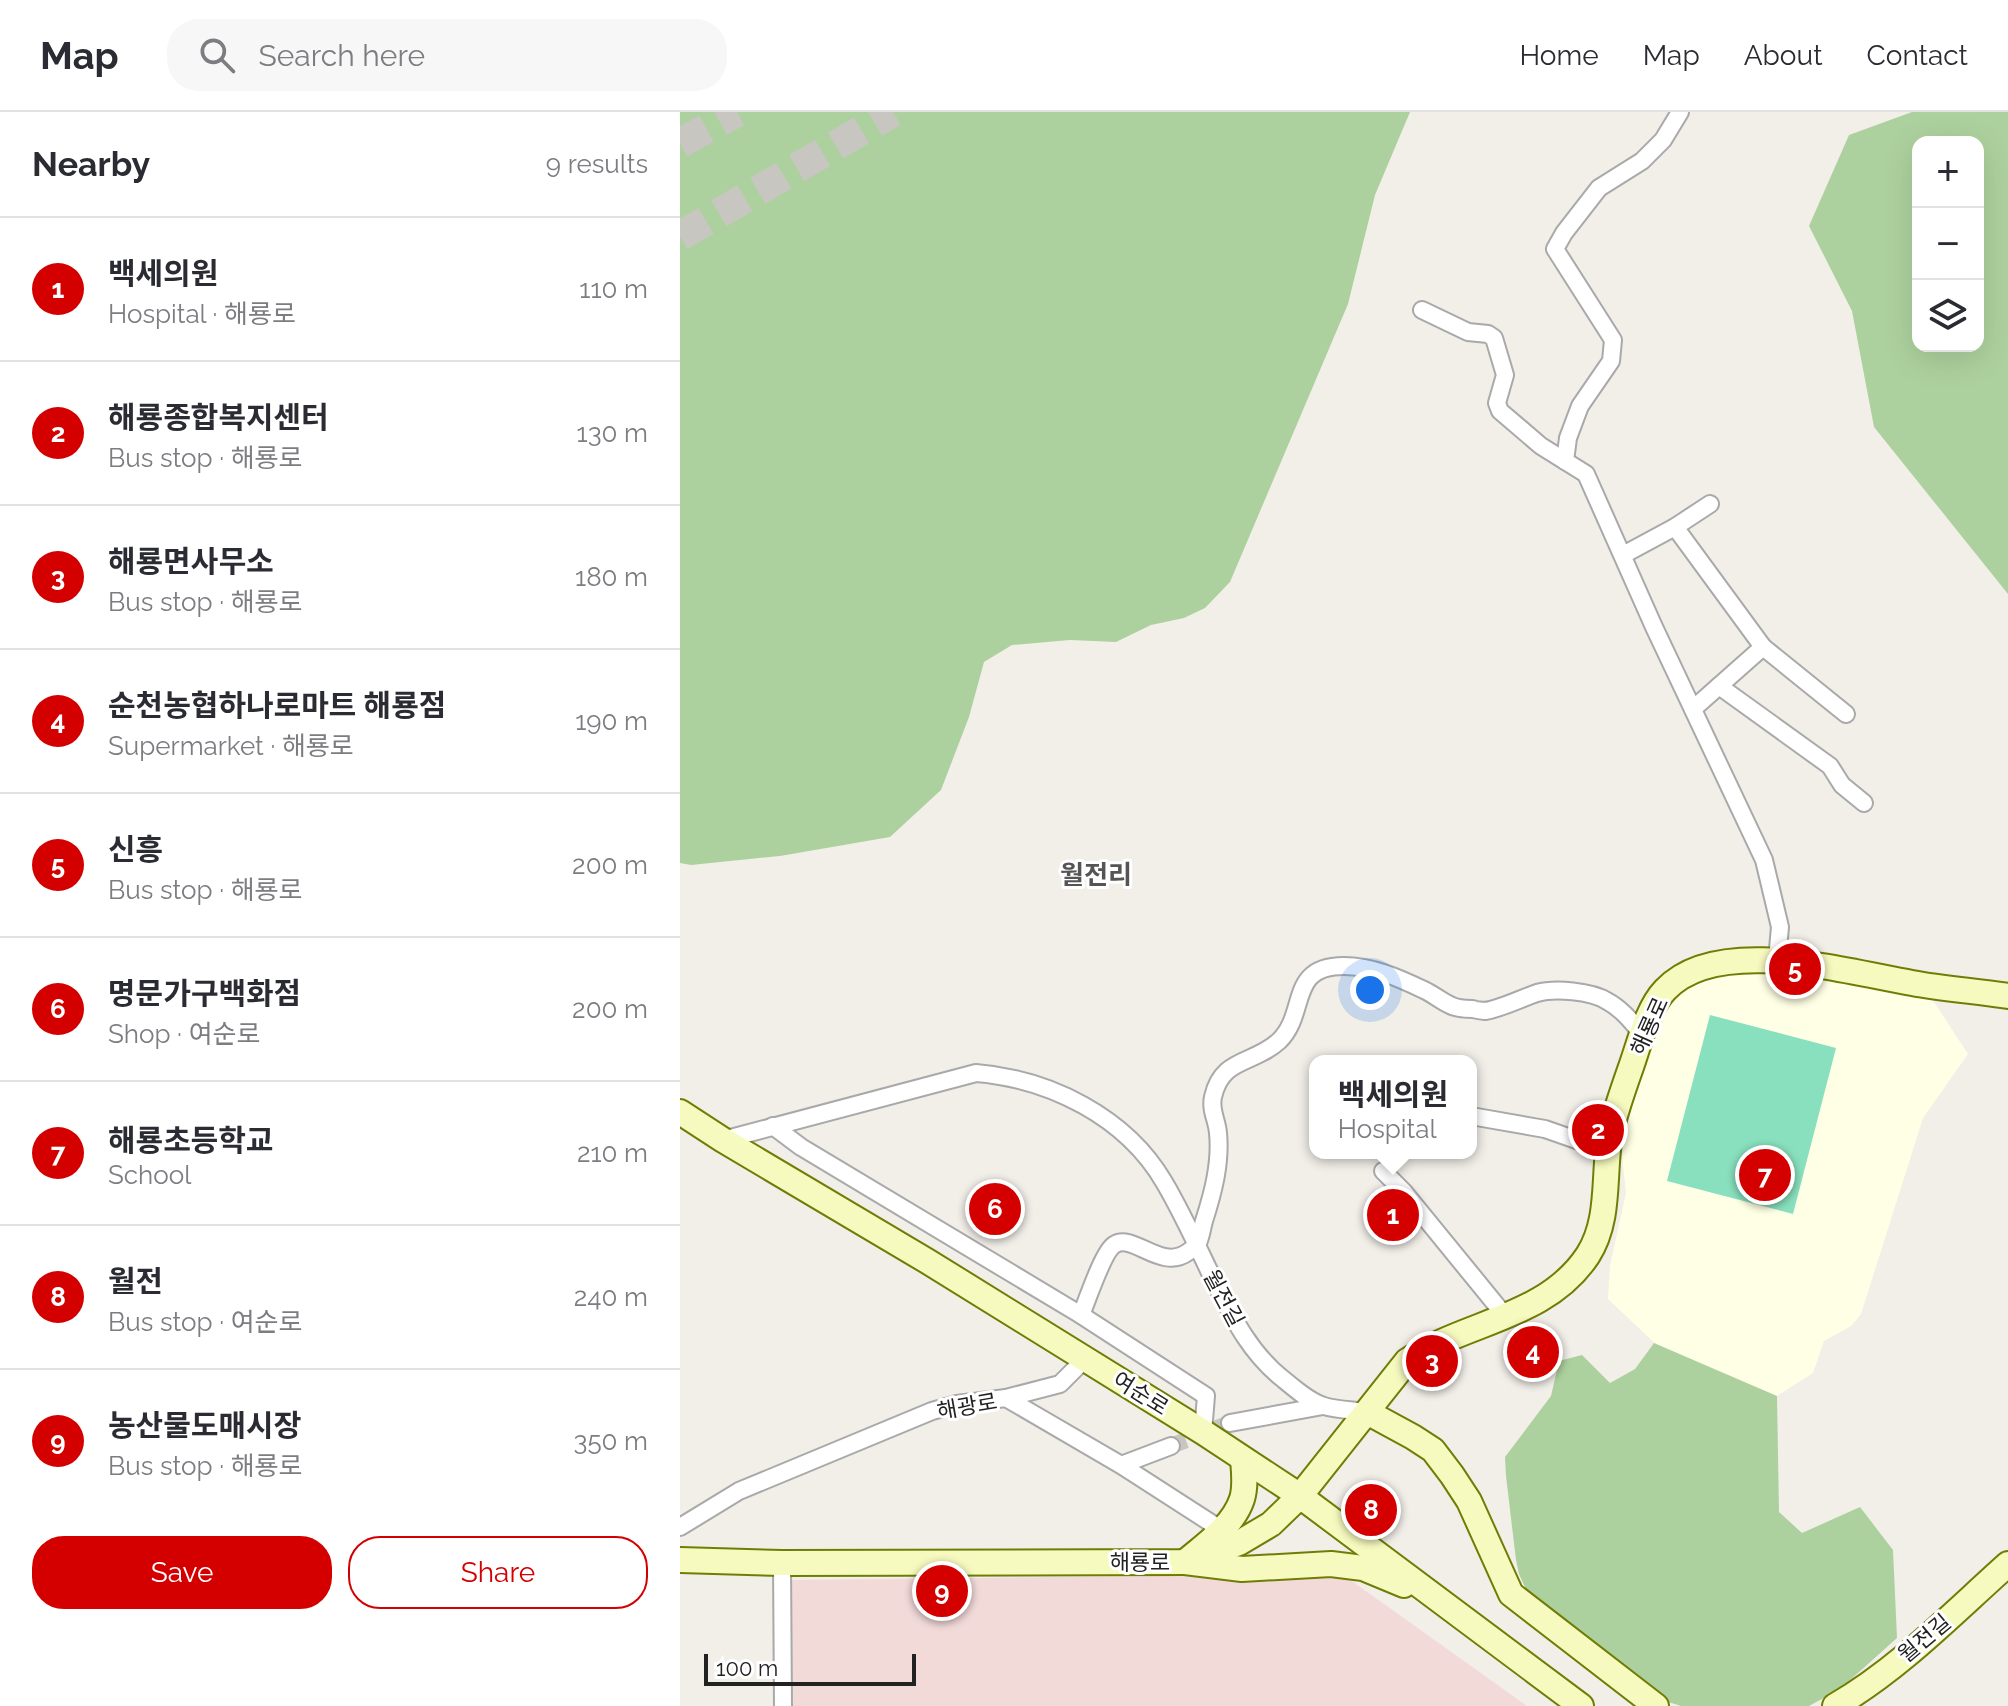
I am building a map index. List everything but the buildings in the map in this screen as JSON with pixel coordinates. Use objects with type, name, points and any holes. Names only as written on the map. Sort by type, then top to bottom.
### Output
[{"type":"main road","name":"해룡로","points":[[1231,1536],[1271,1524],[1300,1496],[1407,1361],[1424,1349],[1517,1313],[1550,1294],[1573,1273],[1587,1255],[1601,1227],[1613,1120],[1642,1034],[1658,998],[1668,986],[1701,968],[1721,963],[1777,960],[2008,996]]},
{"type":"main road","name":"여순로","points":[[681,1113],[1203,1432],[1300,1496],[1581,1706]]},
{"type":"main road","name":"월전길","points":[[1367,1412],[1433,1450],[1469,1501],[1511,1594],[1656,1706]]},
{"type":"main road","points":[[1185,1562],[1231,1536],[1242,1499],[1243,1459]]},
{"type":"main road","name":"해룡로","points":[[680,1560],[782,1563],[1185,1562],[1242,1569],[1331,1564],[1363,1568],[1438,1599]]},
{"type":"main road","name":"월전길","points":[[1835,1706],[1911,1650],[2008,1564]]},
{"type":"main road","points":[[1982,1587],[2008,1584]]},
{"type":"street","points":[[1565,461],[1568,438],[1580,406],[1611,361],[1613,340],[1555,249],[1599,188],[1642,161],[1663,140],[1680,112]]},
{"type":"street","points":[[1422,310],[1468,332],[1488,334],[1494,338],[1505,375],[1497,403],[1500,411],[1541,446],[1586,474],[1764,860],[1780,927],[1777,960]]},
{"type":"street","points":[[1623,555],[1710,504]]},
{"type":"street","points":[[1675,527],[1763,647],[1846,714]]},
{"type":"street","points":[[1693,709],[1763,647]]},
{"type":"street","points":[[1719,686],[1830,766],[1842,785],[1864,803]]},
{"type":"street","points":[[1081,1315],[1106,1256],[1115,1244],[1129,1244],[1173,1258],[1197,1246],[1218,1163],[1218,1131],[1212,1111],[1216,1089],[1229,1067],[1260,1054],[1279,1040],[1292,1022],[1302,987],[1309,976],[1317,971],[1341,966],[1374,969],[1427,991],[1452,1007],[1485,1011],[1542,992],[1566,990],[1606,1000],[1626,1015],[1642,1034]]},
{"type":"street","name":"월전길","points":[[723,1140],[976,1073],[1020,1081],[1066,1097],[1105,1117],[1141,1152],[1163,1180],[1254,1352],[1294,1388],[1323,1406],[1367,1412]]},
{"type":"street","points":[[1477,1117],[1545,1129],[1608,1151]]},
{"type":"street","points":[[773,1126],[801,1147],[1081,1315],[1206,1396],[1203,1432]]},
{"type":"street","points":[[1383,1171],[1404,1192],[1506,1317]]},
{"type":"street","points":[[1006,1398],[1060,1384],[1085,1359]]},
{"type":"street","name":"해광로","points":[[680,1527],[739,1491],[932,1411],[957,1404],[1006,1398],[1121,1465],[1231,1536]]},
{"type":"street","points":[[1230,1423],[1323,1406]]},
{"type":"street","points":[[1121,1465],[1171,1446]]},
{"type":"street","points":[[782,1563],[783,1706]]},
{"type":"shaded area","points":[[1754,969],[1825,976],[1932,999],[1968,1054],[1923,1118],[1861,1314],[1851,1326],[1824,1341],[1813,1373],[1777,1396],[1660,1348],[1608,1299],[1610,1266],[1626,1193],[1622,1156],[1625,1129],[1664,1007],[1685,987]]},
{"type":"shaded area","points":[[1342,1574],[1527,1706],[793,1706],[789,1580]]},
{"type":"green space","points":[[680,112],[1410,112],[1375,195],[1348,304],[1230,582],[1205,608],[1184,618],[1151,625],[1116,642],[1070,640],[1012,645],[984,662],[969,717],[941,790],[890,837],[780,856],[691,865],[680,863]]},
{"type":"green space","points":[[1912,112],[2008,112],[2008,594],[1874,427],[1852,311],[1809,226],[1849,135]]},
{"type":"green space","points":[[1710,1015],[1836,1048],[1793,1214],[1667,1181]]},
{"type":"green space","points":[[1654,1343],[1777,1396],[1779,1512],[1802,1533],[1860,1507],[1893,1550],[1897,1638],[1840,1689],[1809,1706],[1681,1706],[1659,1699],[1530,1598],[1519,1574],[1505,1457],[1551,1396],[1559,1361],[1582,1355],[1610,1383],[1635,1369]]},
{"type":"tunnel","points":[[680,143],[737,112]]},
{"type":"tunnel","points":[[680,236],[893,112]]},
{"type":"tunnel","points":[[1171,1446],[1230,1423]]},
{"type":"place","name":"신흥","points":[[1795,969]]},
{"type":"place","name":"해룡종합복지센터","points":[[1598,1130]]},
{"type":"place","name":"해룡초등학교","points":[[1765,1175]]},
{"type":"place","name":"명문가구백화점","points":[[995,1209]]},
{"type":"place","name":"백세의원","points":[[1393,1215]]},
{"type":"place","name":"순천농협하나로마트 해룡점","points":[[1533,1352]]},
{"type":"place","name":"해룡면사무소","points":[[1432,1361]]},
{"type":"place","name":"월전","points":[[1371,1510]]},
{"type":"place","name":"농산물도매시장","points":[[942,1591]]},
{"type":"district","name":"월전리","points":[[1096,875]]}]
